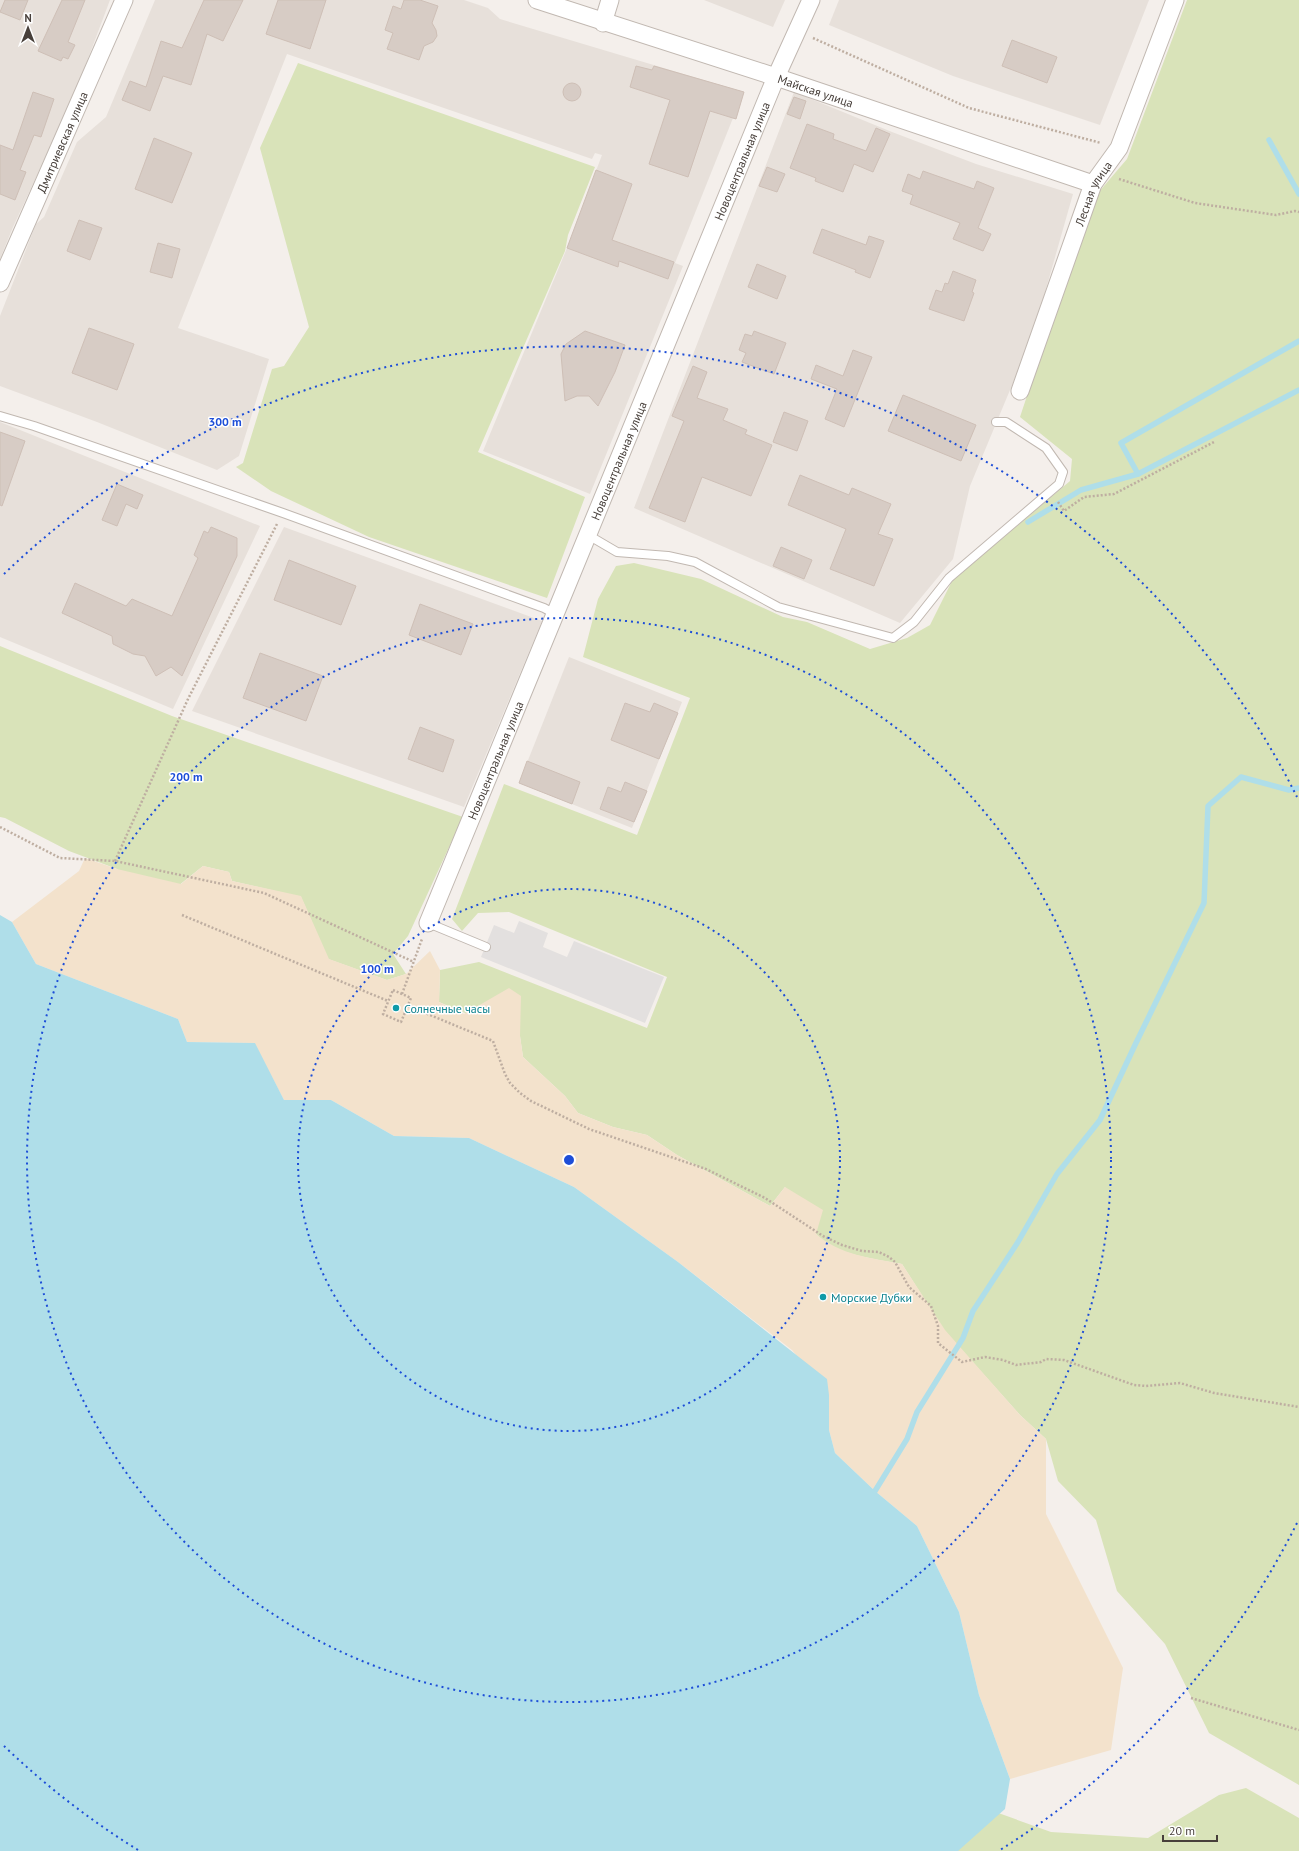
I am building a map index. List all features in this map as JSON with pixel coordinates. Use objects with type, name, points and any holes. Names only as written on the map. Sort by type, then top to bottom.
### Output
[{"type":"street","name":"Дмитриевская улица","points":[[0,283],[124,0]]},
{"type":"street","name":"Майская улица","points":[[537,0],[603,23],[1097,179]]},
{"type":"street","points":[[603,23],[610,0]]},
{"type":"street","name":"Новоцентральная улица","points":[[428,923],[776,77],[798,32],[811,0]]},
{"type":"street","name":"Лесная улица","points":[[1020,391],[1097,179],[1119,148],[1175,0]]},
{"type":"lane","points":[[0,416],[283,513],[555,614]]},
{"type":"lane","points":[[588,534],[617,552],[668,556],[695,562],[778,607],[893,638],[914,622],[949,578],[1059,484],[1063,472],[1046,448],[1006,422],[996,422]]},
{"type":"lane","points":[[428,923],[486,947]]},
{"type":"path","points":[[798,32],[969,108],[1119,148]]},
{"type":"path","points":[[1097,179],[1195,203],[1276,215],[1295,211],[1299,212]]},
{"type":"path","points":[[1062,509],[1064,511],[1084,497],[1114,494],[1214,442]]},
{"type":"path","points":[[115,861],[188,699],[283,513]]},
{"type":"path","points":[[0,827],[60,858],[115,861],[264,894],[414,962]]},
{"type":"path","points":[[182,915],[388,1001]]},
{"type":"path","points":[[402,994],[428,923]]},
{"type":"path","points":[[393,990],[402,994],[411,998],[401,1022],[383,1014],[393,990]]},
{"type":"path","points":[[408,1006],[492,1041],[510,1083],[520,1094],[531,1101],[589,1130],[642,1149],[706,1169],[765,1198],[823,1236],[842,1246],[862,1251],[878,1252],[889,1257],[895,1262],[909,1287],[931,1306],[938,1326],[938,1343],[962,1362],[985,1357],[1003,1360],[1016,1365],[1041,1362],[1046,1359],[1064,1360],[1134,1385],[1146,1386],[1180,1383],[1214,1393],[1299,1407]]},
{"type":"path","points":[[1191,1698],[1299,1730]]},
{"type":"shaded area","points":[[0,0],[110,0],[75,93],[13,227],[0,259]]},
{"type":"shaded area","points":[[155,0],[464,0],[488,8],[500,19],[744,92],[736,119],[733,118],[675,263],[683,266],[590,494],[483,451],[567,248],[602,155],[595,153],[592,159],[287,54],[178,328],[269,359],[239,456],[217,470],[97,422],[0,386],[0,316],[36,224],[44,217],[77,142],[106,117]]},
{"type":"shaded area","points":[[704,0],[785,0],[773,27]]},
{"type":"shaded area","points":[[839,0],[1149,0],[1100,125],[953,76],[829,25]]},
{"type":"shaded area","points":[[794,92],[976,164],[1073,194],[1044,296],[1025,354],[970,486],[953,559],[900,623],[634,508]]},
{"type":"shaded area","points":[[0,422],[260,526],[173,709],[0,637]]},
{"type":"shaded area","points":[[284,527],[542,621],[464,807],[192,711]]},
{"type":"shaded area","points":[[569,657],[682,702],[632,828],[519,783]]},
{"type":"shaded area","points":[[519,921],[548,933],[543,947],[567,957],[574,941],[664,977],[645,1023],[481,957],[494,925],[514,933]]},
{"type":"green space","points":[[1187,0],[1299,0],[1299,1785],[1209,1733],[1165,1644],[1117,1591],[1096,1520],[1058,1481],[1046,1439],[1020,1415],[944,1330],[902,1264],[868,1258],[833,1247],[816,1234],[785,1187],[770,1206],[677,1155],[647,1135],[613,1127],[578,1113],[565,1096],[523,1057],[520,1036],[439,1002],[440,970],[479,962],[647,1028],[667,977],[509,912],[478,913],[462,931],[452,919],[504,784],[637,835],[690,698],[583,657],[598,599],[616,566],[634,563],[701,579],[783,617],[807,622],[870,649],[907,638],[930,625],[952,581],[1070,481],[1072,459],[1020,417],[1092,200],[1127,159]]},
{"type":"green space","points":[[298,63],[595,167],[568,235],[565,251],[478,452],[585,497],[547,598],[369,537],[271,491],[236,467],[243,463],[272,369],[284,366],[309,327],[260,148]]},
{"type":"green space","points":[[0,646],[172,716],[463,817],[408,936],[393,954],[406,974],[387,980],[328,959],[301,897],[232,881],[229,872],[203,866],[153,906],[117,869],[69,851],[5,818],[0,817]]},
{"type":"green space","points":[[1246,1788],[1299,1818],[1299,1851],[918,1851],[976,1805],[1051,1832],[1148,1838],[1219,1795]]},
{"type":"sand","name":"Морские Дубки","points":[[85,858],[117,869],[181,884],[203,866],[229,872],[232,881],[301,896],[329,959],[387,980],[406,974],[430,951],[440,970],[439,1002],[464,1014],[509,988],[521,996],[520,1036],[523,1057],[565,1096],[578,1113],[613,1127],[647,1135],[677,1155],[770,1206],[785,1187],[823,1210],[816,1234],[825,1241],[835,1247],[856,1255],[902,1264],[945,1330],[1020,1415],[1046,1439],[1046,1514],[1123,1668],[1111,1750],[1010,1779],[979,1695],[959,1612],[917,1526],[875,1491],[835,1453],[829,1430],[829,1395],[792,1350],[678,1262],[574,1187],[469,1138],[394,1136],[331,1100],[284,1100],[254,1043],[187,1042],[178,1019],[36,964],[12,922],[79,871]]},
{"type":"water","points":[[0,915],[12,922],[36,964],[178,1019],[187,1042],[255,1043],[284,1100],[331,1100],[394,1136],[469,1138],[574,1187],[678,1262],[827,1379],[829,1395],[829,1430],[835,1453],[875,1491],[917,1526],[959,1612],[979,1695],[1010,1779],[1005,1809],[958,1851],[0,1851]]},
{"type":"building","points":[[5,0],[28,0],[20,20],[0,12]]},
{"type":"building","points":[[62,0],[85,0],[68,42],[75,45],[68,59],[63,57],[61,61],[38,51]]},
{"type":"building","points":[[204,0],[243,0],[223,41],[207,34],[191,85],[163,76],[150,111],[122,100],[130,81],[146,87],[161,41],[182,48]]},
{"type":"building","points":[[278,0],[326,0],[310,49],[266,34]]},
{"type":"building","points":[[404,0],[420,0],[438,6],[432,23],[436,30],[437,36],[433,42],[424,46],[419,60],[387,49],[393,33],[385,30],[393,6],[401,9]]},
{"type":"building","points":[[1012,40],[1057,57],[1047,83],[1002,66]]},
{"type":"building","points":[[636,66],[652,70],[654,66],[744,92],[736,119],[710,111],[688,177],[649,164],[670,100],[630,87]]},
{"type":"building","points":[[572,83],[578,86],[581,92],[578,98],[572,101],[566,98],[563,92],[566,86]]},
{"type":"building","points":[[33,92],[54,99],[41,137],[34,135],[20,170],[26,172],[15,200],[0,194],[0,145],[13,150]]},
{"type":"building","points":[[794,97],[806,101],[800,119],[787,114]]},
{"type":"building","points":[[807,124],[834,134],[833,139],[866,151],[876,128],[890,134],[873,172],[854,164],[843,192],[815,181],[816,178],[790,168]]},
{"type":"building","points":[[154,138],[192,153],[172,203],[135,189]]},
{"type":"building","points":[[767,167],[785,174],[777,192],[759,186]]},
{"type":"building","points":[[596,170],[632,184],[612,240],[674,262],[668,279],[619,261],[618,267],[567,248]]},
{"type":"building","points":[[923,171],[974,189],[977,181],[994,188],[978,228],[991,234],[983,251],[953,239],[960,223],[910,204],[913,195],[902,191],[908,174],[920,179]]},
{"type":"building","points":[[79,220],[102,228],[90,260],[67,251]]},
{"type":"building","points":[[822,229],[866,245],[869,236],[884,241],[870,278],[855,272],[856,270],[813,253]]},
{"type":"building","points":[[158,243],[180,249],[172,278],[150,272]]},
{"type":"building","points":[[757,264],[786,276],[777,299],[748,287]]},
{"type":"building","points":[[953,271],[976,280],[972,292],[974,293],[964,321],[929,309],[936,290],[942,292],[945,283],[948,284]]},
{"type":"building","points":[[89,328],[134,344],[117,390],[72,373]]},
{"type":"building","points":[[585,331],[625,345],[615,372],[598,406],[589,396],[577,396],[565,401],[561,354],[566,344]]},
{"type":"building","points":[[754,331],[786,343],[774,374],[742,362],[746,353],[739,350],[745,334],[752,336]]},
{"type":"building","points":[[853,350],[872,357],[844,427],[825,419],[837,389],[811,379],[816,365],[843,376]]},
{"type":"building","points":[[693,366],[707,372],[697,398],[728,409],[723,420],[747,430],[745,434],[772,445],[751,496],[702,477],[685,522],[649,508],[684,421],[672,416]]},
{"type":"building","points":[[903,395],[976,425],[961,461],[888,431]]},
{"type":"building","points":[[784,412],[808,421],[797,451],[773,442]]},
{"type":"building","points":[[0,432],[25,441],[2,506],[0,505]]},
{"type":"building","points":[[800,475],[849,495],[852,488],[891,504],[878,534],[893,539],[874,586],[830,569],[846,529],[788,505]]},
{"type":"building","points":[[117,484],[143,495],[137,509],[126,504],[117,526],[102,520]]},
{"type":"building","points":[[211,527],[237,538],[237,556],[182,676],[171,667],[156,676],[145,656],[133,654],[113,644],[112,636],[62,613],[75,583],[126,606],[132,599],[172,616],[198,558],[194,555],[204,531],[208,533]]},
{"type":"building","points":[[781,547],[812,560],[804,579],[773,566]]},
{"type":"building","points":[[289,560],[356,586],[341,625],[274,600]]},
{"type":"building","points":[[420,604],[473,624],[461,655],[409,635]]},
{"type":"building","points":[[260,653],[323,676],[306,721],[243,698]]},
{"type":"building","points":[[625,703],[650,712],[654,703],[678,713],[659,759],[611,740]]},
{"type":"building","points":[[420,727],[454,740],[443,772],[408,759]]},
{"type":"building","points":[[527,761],[580,782],[572,804],[519,783]]},
{"type":"building","points":[[625,782],[647,791],[634,822],[600,809],[608,787],[621,792]]},
{"type":"waterway","points":[[1269,140],[1299,194]]},
{"type":"waterway","points":[[1299,341],[1121,443],[1138,474],[1299,390]]},
{"type":"waterway","points":[[1028,522],[1081,490],[1138,474]]},
{"type":"waterway","points":[[875,1491],[907,1439],[917,1412],[963,1338],[973,1311],[1018,1242],[1057,1174],[1100,1120],[1204,903],[1208,806],[1241,777],[1289,790],[1299,788]]},
{"type":"place","name":"Солнечные часы","points":[[396,1008]]},
{"type":"place","name":"Морские Дубки","points":[[823,1297]]}]
